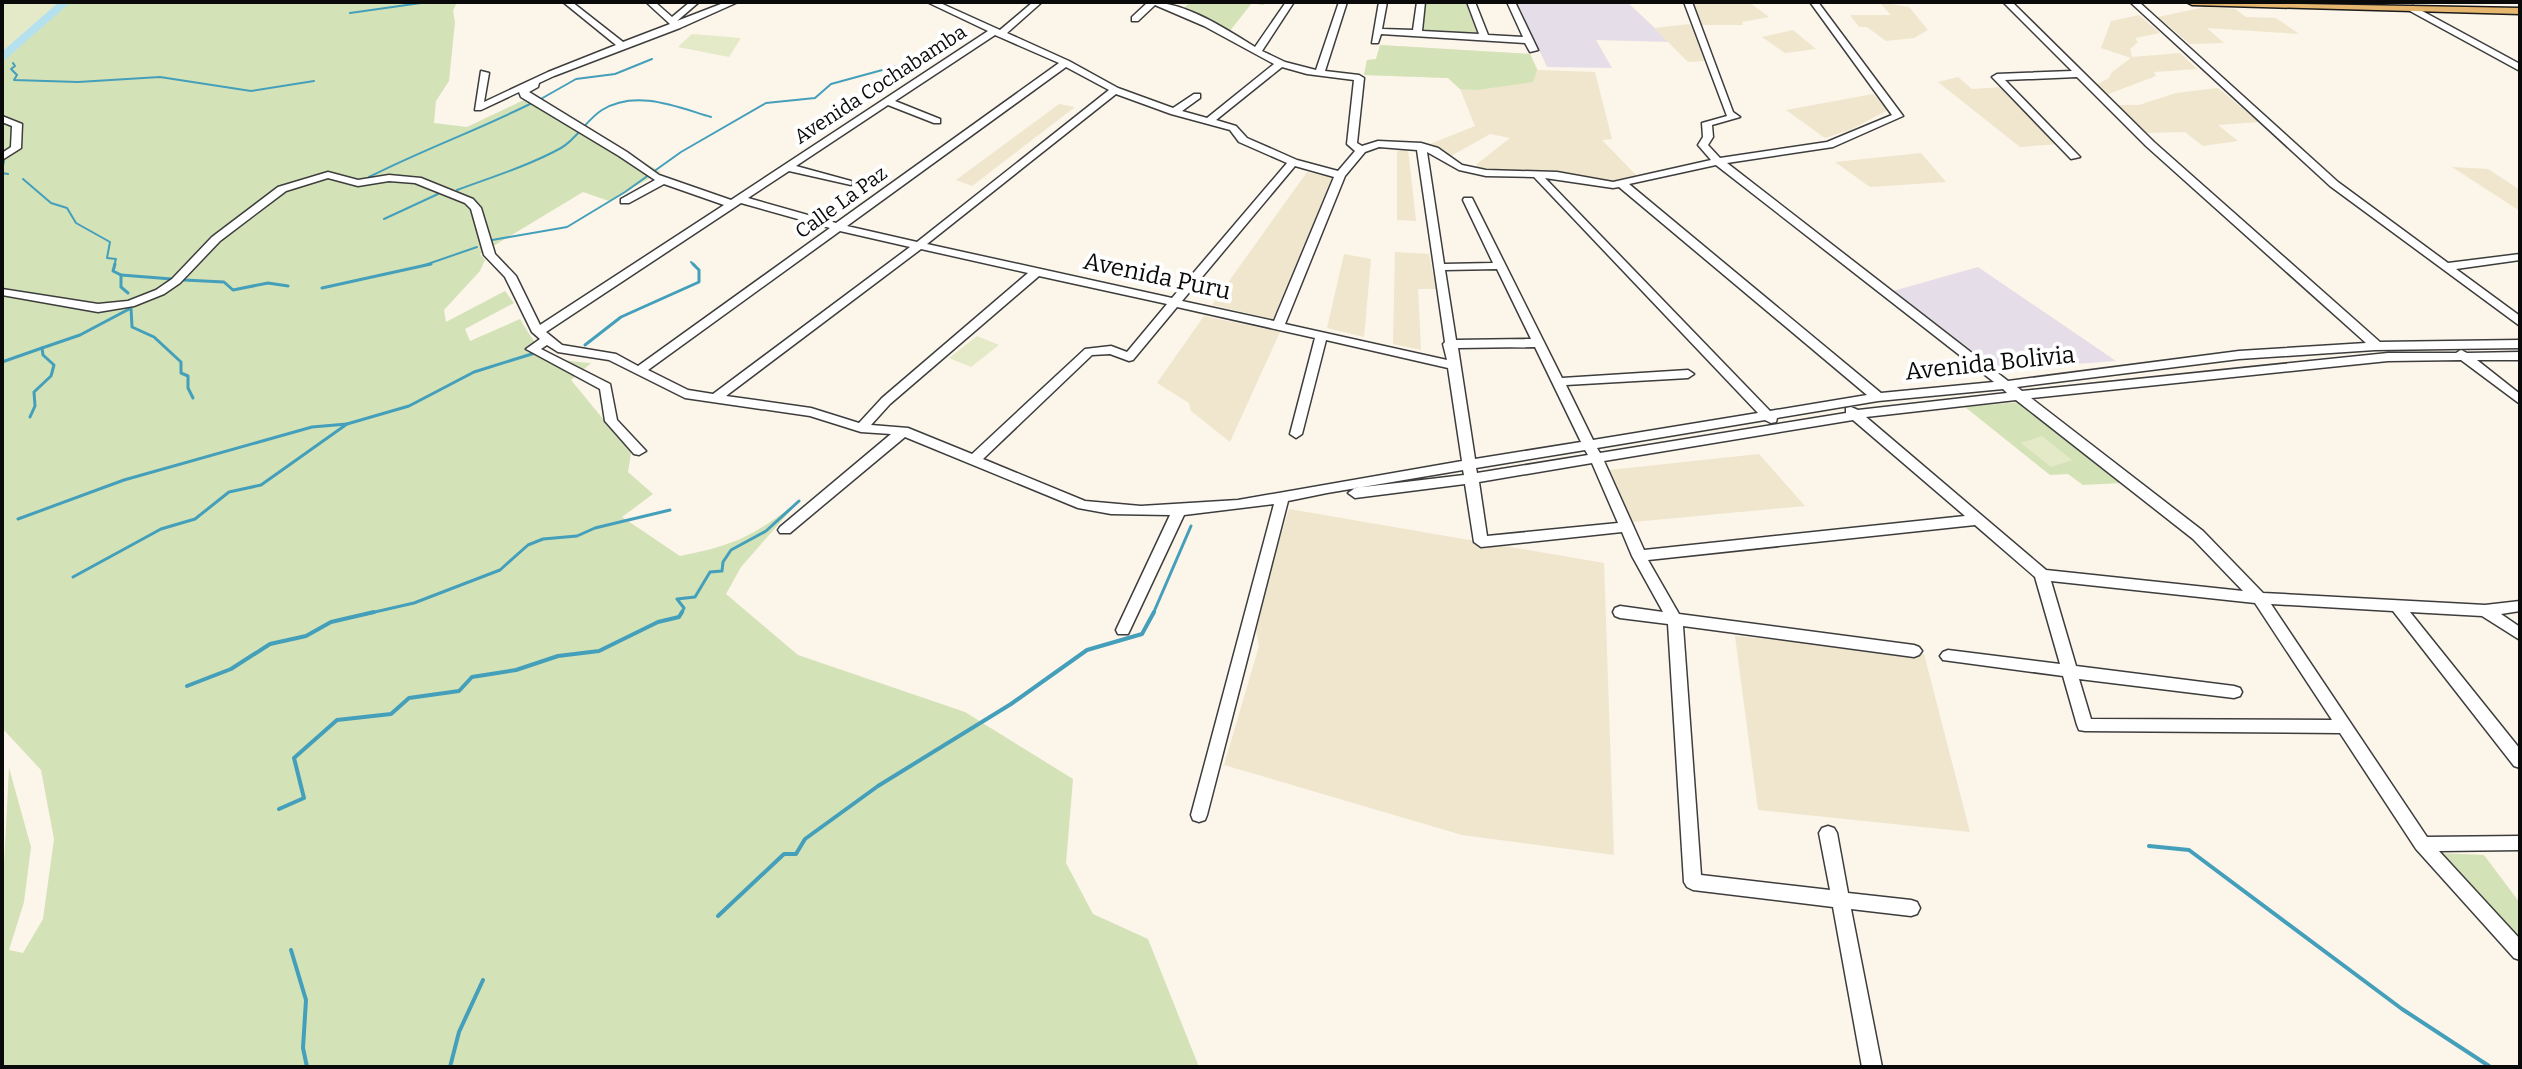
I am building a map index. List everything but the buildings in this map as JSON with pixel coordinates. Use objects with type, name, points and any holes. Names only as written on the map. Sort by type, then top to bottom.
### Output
[{"type":"main road","points":[[2192,2],[2520,11]]},
{"type":"street","points":[[567,2],[622,46]]},
{"type":"street","points":[[650,2],[675,23]]},
{"type":"street","points":[[675,23],[695,2]]},
{"type":"street","points":[[484,73],[478,108],[551,74],[734,2]]},
{"type":"street","points":[[931,2],[1066,63],[1115,90],[1174,112],[1233,128],[1243,140],[1293,162],[1340,175]]},
{"type":"street","name":"Avenida Cochabamba","points":[[543,336],[787,167],[886,101],[996,34],[1038,2]]},
{"type":"street","points":[[1135,19],[1153,2],[1181,10],[1281,63],[1320,73],[1359,78],[1352,144],[1361,150]]},
{"type":"street","points":[[1257,52],[1290,2]]},
{"type":"street","points":[[1320,73],[1343,2]]},
{"type":"street","points":[[1383,2],[1376,36],[1417,33],[1484,37],[1530,45],[1511,2]]},
{"type":"street","points":[[1417,33],[1421,2]]},
{"type":"street","points":[[1471,2],[1484,37]]},
{"type":"street","points":[[1688,2],[1729,113],[1735,117],[1707,123],[1708,137],[1703,145],[1718,161],[2198,535],[2259,598],[2422,844],[2520,952]]},
{"type":"street","points":[[1278,325],[1340,175],[1361,150],[1378,144],[1421,146],[1434,150],[1459,167],[1486,173],[1536,174],[1622,184],[1718,161],[1829,145],[1898,116],[1814,2]]},
{"type":"street","points":[[2007,2],[2150,144],[2388,357]]},
{"type":"street","points":[[2134,2],[2334,184],[2520,322]]},
{"type":"street","points":[[2413,9],[2520,68]]},
{"type":"street","name":"Calle La Paz","points":[[639,371],[1066,63]]},
{"type":"street","points":[[1211,120],[1281,63]]},
{"type":"street","name":"Avenida Puru","points":[[551,74],[524,91],[524,95],[663,180],[736,202],[918,246],[1453,365]]},
{"type":"street","points":[[2075,157],[1997,77],[2078,74]]},
{"type":"street","points":[[714,399],[918,246],[1115,90]]},
{"type":"street","points":[[1174,112],[1197,96]]},
{"type":"street","points":[[886,101],[937,121]]},
{"type":"street","points":[[2,119],[17,124],[18,132],[16,148],[2,157]]},
{"type":"street","points":[[1421,146],[1481,542],[1626,527]]},
{"type":"street","points":[[975,459],[1089,352],[1111,350],[1129,357],[1293,162]]},
{"type":"street","points":[[787,167],[847,183]]},
{"type":"street","points":[[1536,174],[1780,428]]},
{"type":"street","points":[[2,292],[98,308],[144,299],[176,281],[216,239],[271,196],[299,182],[323,176],[358,183],[403,178],[434,185],[469,201],[476,208],[490,255],[510,276],[543,336],[532,349],[606,387],[611,421],[639,451]]},
{"type":"street","points":[[625,201],[663,180]]},
{"type":"street","points":[[1622,184],[1878,397]]},
{"type":"street","points":[[1468,200],[1592,452],[1639,556],[1675,620],[1693,882],[1911,908]]},
{"type":"street","points":[[2446,267],[2520,257]]},
{"type":"street","points":[[1438,267],[1500,266]]},
{"type":"street","points":[[861,428],[886,401],[1036,272]]},
{"type":"street","points":[[1296,434],[1322,334]]},
{"type":"street","name":"Avenida Bolivia","points":[[543,336],[570,352],[612,357],[685,394],[811,412],[861,428],[903,431],[1083,505],[1114,511],[1180,509],[1299,495],[1325,497],[1592,452],[1878,397],[2005,385],[2239,355],[2377,346],[2520,344]]},
{"type":"street","points":[[1449,344],[1538,343]]},
{"type":"street","points":[[2453,345],[2520,400]]},
{"type":"street","name":"Avenida Bolivia","points":[[1592,452],[2019,396],[2388,357],[2520,356]]},
{"type":"street","points":[[1557,382],[1688,374]]},
{"type":"street","points":[[1841,403],[2042,575],[2259,598],[2485,611],[2520,606]]},
{"type":"street","points":[[785,530],[903,431]]},
{"type":"street","points":[[1199,815],[1282,498]]},
{"type":"street","points":[[1123,630],[1180,509]]},
{"type":"street","points":[[1639,556],[1975,520]]},
{"type":"street","points":[[2042,575],[2085,725],[2345,727]]},
{"type":"street","points":[[2397,606],[2520,761]]},
{"type":"street","points":[[2485,611],[2520,634]]},
{"type":"street","points":[[1620,612],[1914,651]]},
{"type":"street","points":[[1948,656],[2234,692]]},
{"type":"street","points":[[1828,833],[1872,1067]]},
{"type":"street","points":[[2422,844],[2520,843]]},
{"type":"shaded area","points":[[1517,2],[1627,2],[1670,42],[1596,40],[1612,68],[1547,67]]},
{"type":"shaded area","points":[[1692,2],[1749,2],[1769,17],[1742,22],[1743,25],[1701,25]]},
{"type":"shaded area","points":[[1879,2],[1909,7],[1928,30],[1914,38],[1886,41],[1867,27],[1859,27],[1850,15],[1891,15]]},
{"type":"shaded area","points":[[2205,7],[2235,9],[2246,17],[2276,18],[2299,34],[2207,28],[2224,43],[2190,44],[2158,17]]},
{"type":"shaded area","points":[[2139,15],[2160,33],[2135,38],[2138,42],[2130,49],[2132,57],[2180,53],[2197,69],[2154,72],[2156,76],[2103,96],[2094,86],[2109,78],[2112,72],[2131,58],[2101,48],[2111,21]]},
{"type":"shaded area","points":[[1690,24],[1705,61],[1688,62],[1654,28]]},
{"type":"shaded area","points":[[1793,30],[1816,49],[1785,53],[1762,37]]},
{"type":"shaded area","points":[[1380,45],[1530,54],[1538,70],[1595,72],[1612,139],[1602,140],[1637,176],[1614,182],[1550,172],[1477,168],[1477,164],[1510,138],[1490,134],[1451,156],[1430,144],[1475,126],[1460,89],[1448,78],[1364,75],[1367,60],[1376,59]]},
{"type":"shaded area","points":[[1958,77],[1972,89],[2002,87],[2059,144],[2020,147],[1938,82]]},
{"type":"shaded area","points":[[2218,88],[2259,122],[2218,125],[2238,141],[2203,146],[2185,132],[2143,133],[2114,105],[2139,105],[2176,93]]},
{"type":"shaded area","points":[[1873,94],[1888,110],[1850,130],[1825,138],[1786,110]]},
{"type":"shaded area","points":[[1059,104],[1075,107],[972,186],[956,180]]},
{"type":"shaded area","points":[[1408,149],[1416,221],[1397,220],[1397,151]]},
{"type":"shaded area","points":[[1921,153],[1946,182],[1870,187],[1835,162]]},
{"type":"shaded area","points":[[2452,167],[2488,169],[2520,190],[2520,211]]},
{"type":"shaded area","points":[[1307,172],[1332,178],[1273,319],[1212,305]]},
{"type":"shaded area","points":[[1395,252],[1429,254],[1436,289],[1418,289],[1421,350],[1393,344]]},
{"type":"shaded area","points":[[1344,254],[1371,259],[1364,337],[1327,328]]},
{"type":"shaded area","points":[[1978,267],[2116,361],[1997,370],[1893,291]]},
{"type":"shaded area","points":[[1204,316],[1280,332],[1230,442],[1191,411],[1189,403],[1157,383]]},
{"type":"shaded area","points":[[1759,454],[1805,506],[1633,522],[1609,470]]},
{"type":"shaded area","points":[[1289,509],[1604,563],[1614,855],[1462,835],[1224,765],[1259,646],[1255,624]]},
{"type":"shaded area","points":[[1735,636],[1924,654],[1970,832],[1758,810]]},
{"type":"green space","points":[[2,2],[59,2],[27,34],[2,52]]},
{"type":"green space","points":[[67,2],[457,2],[453,11],[455,22],[449,81],[436,101],[434,123],[467,127],[528,98],[661,172],[609,201],[583,192],[480,254],[485,260],[480,271],[444,310],[446,322],[505,291],[514,303],[465,329],[470,341],[520,319],[534,341],[548,353],[565,360],[591,363],[571,380],[631,453],[628,472],[653,494],[622,517],[680,556],[744,538],[799,501],[741,567],[726,594],[798,655],[965,712],[1073,779],[1066,863],[1093,914],[1148,939],[1199,1067],[2,1067],[2,904],[9,768],[31,847],[24,902],[9,950],[23,953],[43,919],[54,839],[41,770],[2,728],[2,60]]},
{"type":"green space","points":[[1190,2],[1266,2],[1263,5],[1252,3],[1229,32],[1184,8]]},
{"type":"green space","points":[[1426,2],[1466,3],[1477,34],[1423,30]]},
{"type":"green space","points":[[692,34],[741,38],[729,57],[678,47]]},
{"type":"green space","points":[[1380,45],[1530,54],[1537,70],[1533,82],[1477,90],[1460,89],[1448,78],[1364,75],[1367,60],[1376,59]]},
{"type":"green space","points":[[977,336],[999,345],[971,367],[949,358]]},
{"type":"green space","points":[[2019,402],[2122,483],[2083,485],[2068,474],[2050,475],[1965,407]]},
{"type":"green space","points":[[2042,436],[2072,460],[2051,467],[2021,443]]},
{"type":"green space","points":[[2437,853],[2484,855],[2520,903],[2520,948]]},
{"type":"waterway","points":[[2,57],[65,2]]},
{"type":"waterway","points":[[350,13],[428,2]]},
{"type":"waterway","points":[[492,240],[567,227],[625,192],[681,152],[766,103],[815,98],[831,84],[908,63],[929,51]]},
{"type":"waterway","points":[[539,100],[576,79],[615,74],[652,59]]},
{"type":"waterway","points":[[13,63],[15,66],[11,69],[17,75],[14,80],[78,82],[160,77],[251,91],[314,81]]},
{"type":"waterway","points":[[457,190],[523,166],[561,148],[597,114],[615,104],[642,100],[711,117]]},
{"type":"waterway","points":[[369,177],[532,103]]},
{"type":"waterway","points":[[2,170],[4,161]]},
{"type":"waterway","points":[[2,173],[8,174]]},
{"type":"waterway","points":[[23,179],[51,203],[67,208],[76,223],[110,242],[107,258],[116,259],[114,266]]},
{"type":"waterway","points":[[384,219],[438,194]]},
{"type":"waterway","points":[[422,266],[477,247]]},
{"type":"waterway","points":[[585,345],[621,317],[699,282],[699,270],[691,262]]},
{"type":"waterway","points":[[115,264],[113,271],[121,275]]},
{"type":"waterway","points":[[422,266],[431,264]]},
{"type":"waterway","points":[[322,288],[422,266]]},
{"type":"waterway","points":[[121,275],[172,279]]},
{"type":"waterway","points":[[121,275],[121,287],[128,293]]},
{"type":"waterway","points":[[184,280],[224,282],[233,290],[268,283],[288,286]]},
{"type":"waterway","points":[[42,348],[80,335],[131,308],[132,327],[154,337],[181,362],[181,373],[188,376],[188,388],[193,398]]},
{"type":"waterway","points":[[2,362],[42,348]]},
{"type":"waterway","points":[[30,417],[35,406],[34,392],[51,376],[54,365],[43,355],[42,348]]},
{"type":"waterway","points":[[347,424],[409,406],[474,372],[535,353]]},
{"type":"waterway","points":[[18,519],[124,480],[312,427],[347,424]]},
{"type":"waterway","points":[[73,577],[161,529],[195,519],[229,492],[261,485],[347,424]]},
{"type":"waterway","points":[[682,612],[684,608],[677,599],[695,597],[710,572],[722,571],[723,562],[731,550],[766,531],[799,501]]},
{"type":"waterway","points":[[366,614],[414,603],[500,570],[528,545],[543,539],[577,536],[595,528],[670,510]]},
{"type":"waterway","points":[[1153,613],[1191,526]]},
{"type":"waterway","points":[[187,686],[231,669],[270,644],[306,636],[331,622],[374,612]]},
{"type":"waterway","points":[[279,809],[304,798],[294,758],[337,720],[391,714],[409,698],[459,691],[472,677],[516,670],[558,656],[599,651],[658,622],[679,617],[682,612]]},
{"type":"waterway","points":[[718,916],[784,854],[796,854],[805,839],[878,786],[1011,704],[1087,650],[1142,634],[1153,613]]},
{"type":"waterway","points":[[2149,846],[2189,850],[2402,1009],[2489,1066]]},
{"type":"waterway","points":[[291,950],[306,1000],[303,1048],[307,1067]]},
{"type":"waterway","points":[[450,1067],[459,1032],[483,980]]}]
